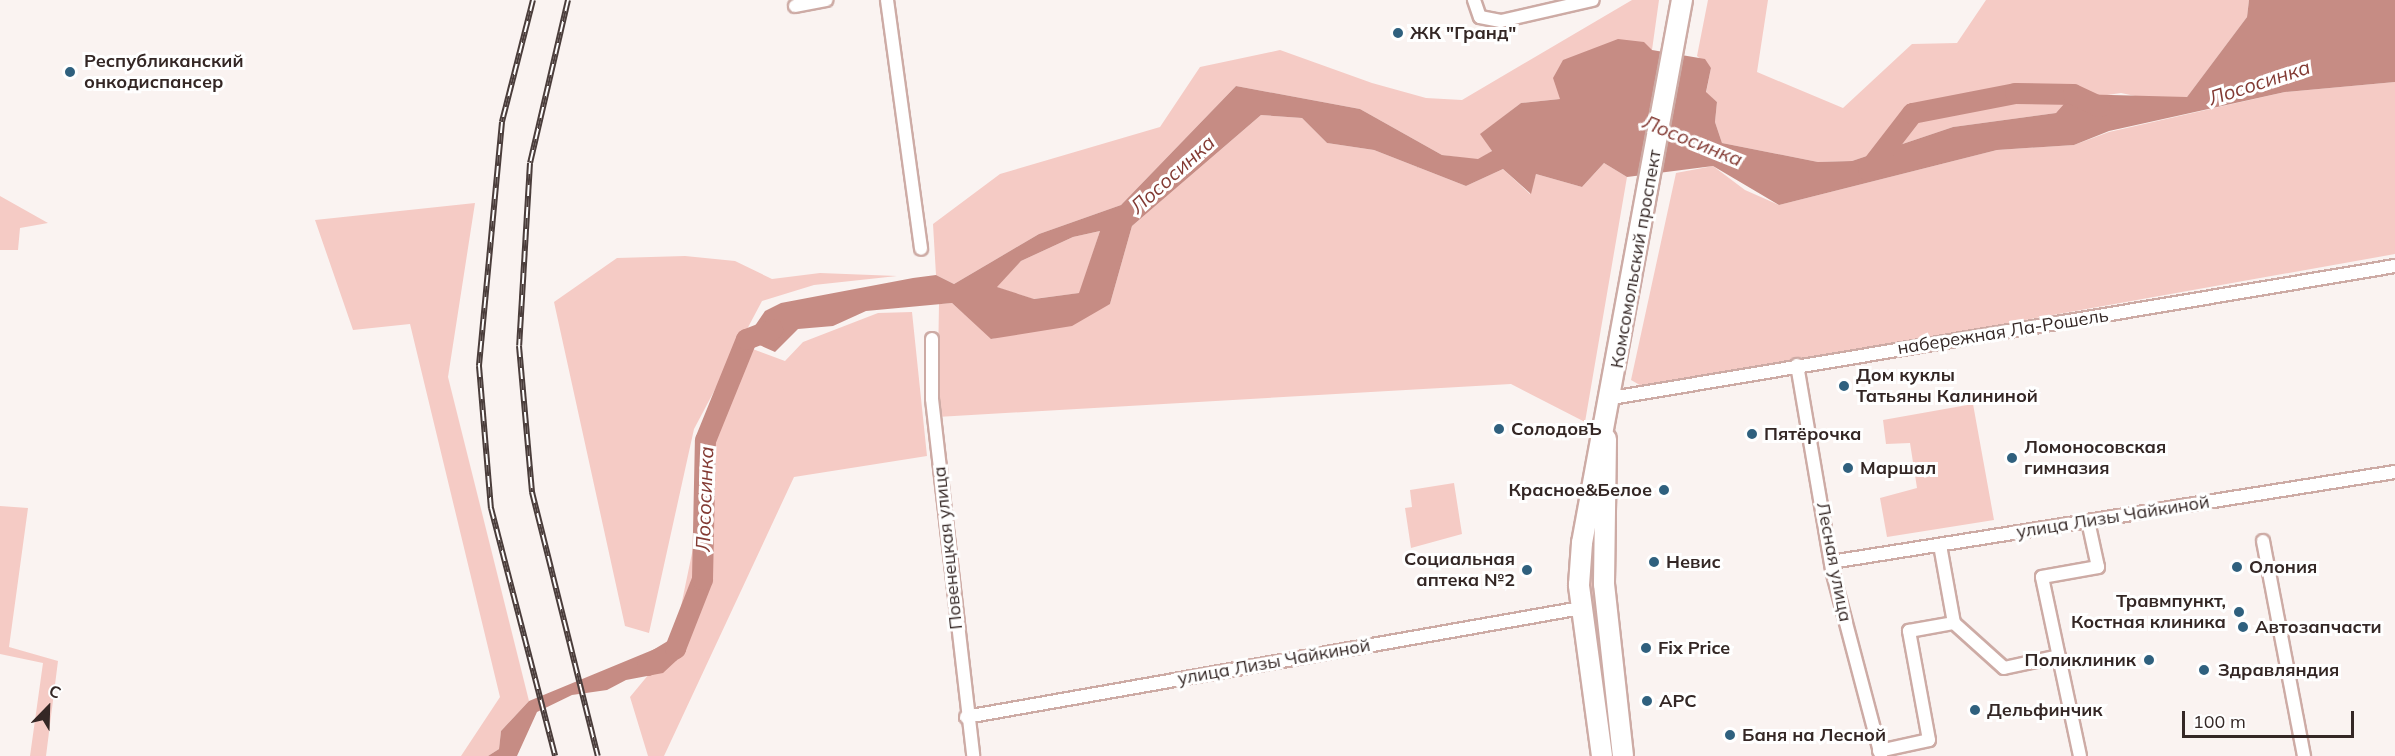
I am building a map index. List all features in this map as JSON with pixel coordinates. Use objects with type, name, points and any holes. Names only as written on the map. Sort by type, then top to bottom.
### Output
[{"type":"main road","name":"Комсомольский проспект","points":[[1602,756],[1581,608],[1584,529],[1592,470],[1606,430],[1612,398],[1680,9]]},
{"type":"main road","name":"Комсомольский проспект","points":[[1606,430],[1610,665],[1623,756]]},
{"type":"street","points":[[795,6],[826,0]]},
{"type":"street","points":[[887,0],[921,249]]},
{"type":"street","points":[[1474,0],[1480,17],[1501,21],[1593,0]]},
{"type":"street","name":"набережная Ла-Рошель","points":[[1612,398],[2395,266]]},
{"type":"street","name":"Повенецкая улица","points":[[932,339],[932,399],[966,717],[973,756]]},
{"type":"street","name":"Лесная улица","points":[[1797,365],[1831,562],[1880,753]]},
{"type":"street","name":"улица Лизы Чайкиной","points":[[1831,562],[2395,472]]},
{"type":"street","points":[[2080,756],[2042,578],[2098,567],[2088,521]]},
{"type":"street","points":[[1584,529],[1606,529]]},
{"type":"street","points":[[2263,541],[2304,756]]},
{"type":"street","points":[[1940,544],[1954,623],[2004,668],[2059,656]]},
{"type":"street","name":"улица Лизы Чайкиной","points":[[966,717],[1581,608]]},
{"type":"street","points":[[1880,753],[1929,740],[1909,631],[1954,623]]},
{"type":"shaded area","points":[[1632,0],[1659,0],[1652,50],[1560,99],[1521,103],[1481,134],[1492,151],[1478,160],[1442,155],[1360,109],[1236,86],[1121,205],[1039,234],[954,284],[936,275],[933,224],[1000,174],[1160,127],[1200,67],[1280,50],[1372,83],[1426,98],[1462,100]]},
{"type":"shaded area","points":[[1708,0],[1768,0],[1757,72],[1843,108],[1912,44],[1957,43],[1986,0],[2249,0],[2247,17],[2187,97],[2159,101],[2121,93],[2073,100],[2056,113],[1953,127],[1852,161],[1818,162],[1722,143],[1715,122],[1717,102],[1706,93],[1711,68],[1697,56]]},
{"type":"shaded area","points":[[2395,82],[2395,254],[1645,388],[1631,380],[1676,173],[1713,166],[1745,190],[1779,205],[1997,150],[2074,145],[2109,132],[2285,92]]},
{"type":"shaded area","points":[[1261,115],[1302,118],[1327,143],[1374,150],[1466,186],[1503,169],[1530,194],[1536,174],[1582,187],[1604,163],[1627,177],[1585,422],[1511,384],[937,417],[939,304],[952,303],[992,339],[1110,304],[1132,226]]},
{"type":"shaded area","points":[[0,196],[48,223],[20,228],[18,250],[0,250]]},
{"type":"shaded area","points":[[475,203],[448,377],[529,701],[501,731],[499,749],[488,756],[461,756],[500,697],[410,324],[353,330],[315,220]]},
{"type":"shaded area","points":[[1100,231],[1080,293],[1033,299],[996,287],[1021,261],[1073,237]]},
{"type":"shaded area","points":[[685,256],[735,261],[772,279],[820,273],[897,276],[814,285],[762,301],[694,429],[649,633],[625,626],[554,302],[617,258]]},
{"type":"shaded area","points":[[912,312],[927,456],[794,477],[664,756],[648,756],[630,697],[673,645],[715,442],[750,348],[785,361],[803,342],[878,313]]},
{"type":"shaded area","points":[[1973,404],[1994,520],[1887,537],[1880,498],[1917,488],[1910,443],[1886,444],[1883,420]]},
{"type":"shaded area","points":[[1454,483],[1462,534],[1411,548],[1405,508],[1412,507],[1410,490]]},
{"type":"shaded area","points":[[0,506],[28,508],[9,647],[58,661],[46,756],[30,756],[43,663],[0,654]]},
{"type":"shaded area","points":[[1592,538],[1596,538],[1599,676],[1590,580]]},
{"type":"water","points":[[2249,0],[2395,0],[2395,82],[2285,92],[2109,131],[2074,145],[1997,150],[1779,205],[1713,166],[1627,177],[1604,163],[1582,187],[1536,174],[1531,194],[1503,169],[1466,186],[1374,150],[1327,143],[1302,118],[1261,115],[1132,226],[1110,304],[1072,326],[991,339],[952,303],[866,311],[833,326],[798,329],[775,352],[746,339],[765,311],[781,303],[936,275],[954,284],[1039,234],[1121,205],[1236,86],[1360,109],[1442,155],[1478,159],[1492,151],[1480,134],[1521,103],[1560,99],[1553,78],[1563,60],[1618,39],[1644,42],[1652,50],[1705,59],[1711,68],[1706,92],[1717,102],[1715,122],[1722,143],[1818,162],[1852,161],[1953,127],[2056,113],[2073,94],[2187,97],[2247,17]],"holes":[[[1100,231],[1079,293],[1034,299],[997,287],[1021,261],[1073,237]]]},
{"type":"water","points":[[667,644],[677,660],[663,673],[626,680],[607,690],[572,695],[537,712],[517,756],[488,756],[499,749],[501,731],[529,701]]},
{"type":"waterway","name":"Лососинка","points":[[1868,170],[1912,113],[2015,93],[2073,94],[2099,106]]},
{"type":"waterway","name":"Лососинка","points":[[647,665],[675,648],[702,579],[705,440],[746,339],[772,329]]},
{"type":"railway","points":[[533,0],[502,122],[479,366],[491,508],[555,756]]},
{"type":"railway","points":[[568,0],[530,163],[519,346],[532,492],[598,756]]},
{"type":"place","name":"ЖК \"Гранд\"","points":[[1398,33]]},
{"type":"place","name":"Республиканский онкодиспансер","points":[[70,72]]},
{"type":"place","name":"Дом куклы Татьяны Калининой","points":[[1844,386]]},
{"type":"place","name":"СолодовЪ","points":[[1499,429]]},
{"type":"place","name":"Пятёрочка","points":[[1752,434]]},
{"type":"place","name":"Ломоносовская гимназия","points":[[2012,458]]},
{"type":"place","name":"Маршал","points":[[1848,468]]},
{"type":"place","name":"Красное&Белое","points":[[1664,490]]},
{"type":"place","name":"Невис","points":[[1654,562]]},
{"type":"place","name":"Олония","points":[[2237,567]]},
{"type":"place","name":"Социальная аптека №2","points":[[1527,570]]},
{"type":"place","name":"Травмпункт, Костная клиника","points":[[2239,612]]},
{"type":"place","name":"Автозапчасти","points":[[2243,627]]},
{"type":"place","name":"Fix Price","points":[[1646,648]]},
{"type":"place","name":"Поликлиник","points":[[2149,660]]},
{"type":"place","name":"Здравляндия","points":[[2204,670]]},
{"type":"place","name":"АРС","points":[[1647,701]]},
{"type":"place","name":"Дельфинчик","points":[[1975,710]]},
{"type":"place","name":"Баня на Лесной","points":[[1730,735]]}]
